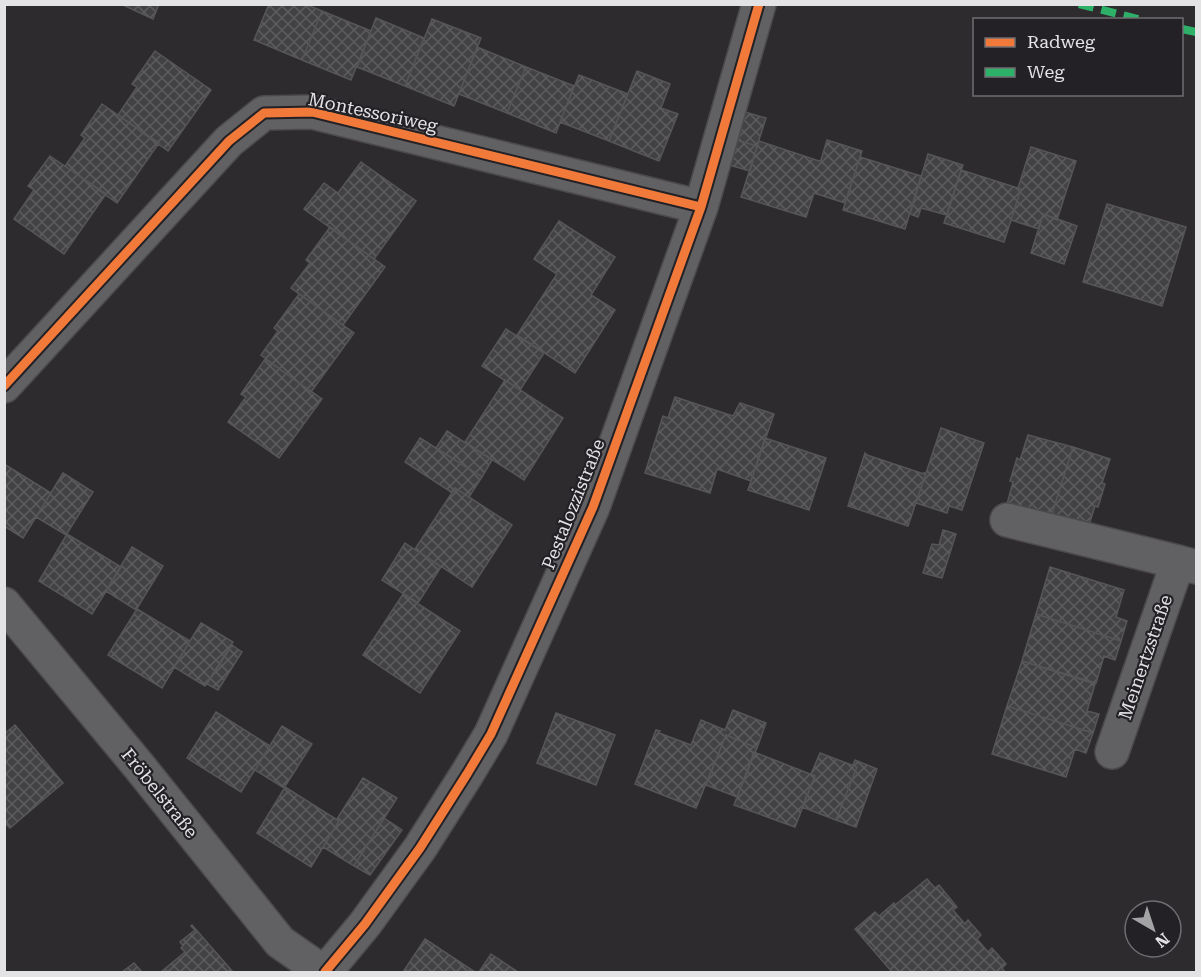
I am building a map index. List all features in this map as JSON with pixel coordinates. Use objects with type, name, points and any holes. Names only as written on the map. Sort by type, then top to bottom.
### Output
[{"type":"street","name":"Pestalozzistraße","points":[[324,972],[365,924],[420,848],[467,774],[490,734],[594,507],[701,207],[759,4]]},
{"type":"street","name":"Montessoriweg","points":[[4,387],[229,141],[264,113],[312,112],[701,207]]},
{"type":"street","name":"Meinertzstraße","points":[[1007,520],[1187,565],[1112,752]]},
{"type":"street","name":"Fröbelstraße","points":[[4,604],[138,765],[280,942],[324,972]]},
{"type":"building","points":[[121,4],[159,4],[153,19]]},
{"type":"building","points":[[269,4],[305,4],[322,11],[302,60],[254,40]]},
{"type":"building","points":[[322,11],[371,31],[351,80],[302,60]]},
{"type":"building","points":[[376,18],[424,38],[405,86],[357,67]]},
{"type":"building","points":[[432,19],[481,38],[454,106],[405,86]]},
{"type":"building","points":[[477,47],[526,67],[507,113],[459,94]]},
{"type":"building","points":[[155,51],[211,90],[168,151],[118,115],[137,87],[132,84]]},
{"type":"building","points":[[526,67],[574,86],[556,133],[507,113]]},
{"type":"building","points":[[637,71],[670,84],[661,108],[678,114],[659,161],[609,141]]},
{"type":"building","points":[[579,75],[628,94],[609,141],[560,122]]},
{"type":"building","points":[[102,104],[159,143],[117,203],[65,166],[85,138],[81,135]]},
{"type":"building","points":[[745,112],[766,118],[757,146],[736,140]]},
{"type":"building","points":[[736,140],[757,146],[750,171],[729,165]]},
{"type":"building","points":[[827,140],[862,151],[845,203],[814,193],[806,217],[741,197],[759,141],[819,161]]},
{"type":"building","points":[[1031,147],[1076,161],[1057,220],[1043,214],[1039,229],[1011,220]]},
{"type":"building","points":[[928,154],[963,165],[947,215],[921,208],[918,217],[910,214]]},
{"type":"building","points":[[50,156],[106,194],[64,254],[14,219],[34,190],[28,186]]},
{"type":"building","points":[[860,157],[921,176],[905,229],[843,210]]},
{"type":"building","points":[[361,162],[416,201],[374,259],[304,209],[324,183],[338,193]]},
{"type":"building","points":[[961,170],[1021,189],[1004,242],[944,223]]},
{"type":"building","points":[[1107,204],[1186,227],[1162,306],[1083,282]]},
{"type":"building","points":[[1043,214],[1077,226],[1064,264],[1031,253]]},
{"type":"building","points":[[559,221],[615,257],[591,295],[615,310],[575,373],[517,335],[557,274],[534,259]]},
{"type":"building","points":[[330,227],[385,267],[343,325],[291,288],[310,263],[306,260]]},
{"type":"building","points":[[299,294],[354,333],[311,392],[261,355],[278,331],[274,328]]},
{"type":"building","points":[[506,329],[544,353],[520,390],[482,366]]},
{"type":"building","points":[[265,359],[322,399],[279,458],[228,422],[246,397],[241,394]]},
{"type":"building","points":[[505,380],[563,418],[524,480],[465,442]]},
{"type":"building","points":[[675,397],[733,416],[740,403],[774,414],[751,481],[717,469],[710,493],[645,473],[663,416],[668,418]]},
{"type":"building","points":[[941,428],[984,443],[962,510],[949,506],[947,513],[916,503]]},
{"type":"building","points":[[447,431],[492,460],[482,477],[436,448]]},
{"type":"building","points":[[1028,435],[1073,447],[1051,517],[1007,504],[1013,482],[1010,481],[1017,458],[1020,460]]},
{"type":"building","points":[[420,438],[482,477],[469,497],[455,488],[451,492],[405,462]]},
{"type":"building","points":[[765,438],[826,458],[809,510],[748,490]]},
{"type":"building","points":[[1073,447],[1110,459],[1102,483],[1105,484],[1098,507],[1095,506],[1088,528],[1051,517]]},
{"type":"building","points":[[865,453],[926,473],[908,526],[848,506]]},
{"type":"building","points":[[4,464],[51,493],[23,538],[4,526]]},
{"type":"building","points":[[63,473],[93,492],[66,535],[36,517]]},
{"type":"building","points":[[455,488],[512,525],[472,587],[415,549]]},
{"type":"building","points":[[943,530],[956,534],[942,578],[923,573],[932,544],[939,545]]},
{"type":"building","points":[[67,534],[121,567],[92,614],[39,581]]},
{"type":"building","points":[[405,543],[441,567],[418,603],[382,580]]},
{"type":"building","points":[[132,547],[163,566],[136,610],[106,591]]},
{"type":"building","points":[[1050,567],[1124,590],[1116,617],[1127,621],[1121,641],[1036,614]]},
{"type":"building","points":[[403,594],[460,631],[420,693],[363,655]]},
{"type":"building","points":[[137,609],[190,641],[162,688],[108,655]]},
{"type":"building","points":[[1036,614],[1121,641],[1115,660],[1104,656],[1096,683],[1022,661]]},
{"type":"building","points":[[201,623],[233,642],[205,686],[174,667]]},
{"type":"building","points":[[232,645],[242,652],[218,690],[207,684]]},
{"type":"building","points":[[1022,661],[1095,684],[1087,711],[1099,714],[1093,733],[1007,706]]},
{"type":"building","points":[[1007,706],[1093,733],[1086,753],[1075,749],[1066,777],[992,754]]},
{"type":"building","points":[[733,710],[766,723],[757,748],[726,735],[696,808],[635,784],[656,730],[691,745],[701,720],[725,730]]},
{"type":"building","points":[[216,712],[270,746],[241,792],[187,758]]},
{"type":"building","points":[[556,713],[615,735],[596,785],[537,763]]},
{"type":"building","points":[[15,725],[63,783],[10,828],[4,822],[4,734]]},
{"type":"building","points":[[282,726],[312,744],[284,788],[255,770]]},
{"type":"building","points":[[726,735],[757,748],[737,797],[706,785]]},
{"type":"building","points":[[754,752],[815,776],[795,827],[734,805]]},
{"type":"building","points":[[820,753],[857,767],[836,820],[802,807],[815,776],[811,774]]},
{"type":"building","points":[[855,760],[877,769],[856,827],[836,820],[857,767],[853,765]]},
{"type":"building","points":[[363,778],[397,798],[354,866],[323,847],[339,821],[337,819]]},
{"type":"building","points":[[285,787],[339,821],[311,867],[257,833]]},
{"type":"building","points":[[384,818],[402,830],[370,875],[354,866]]},
{"type":"building","points":[[927,879],[935,888],[939,885],[957,907],[953,910],[965,924],[968,920],[981,935],[977,939],[988,952],[992,948],[1006,964],[1002,968],[1005,972],[892,972],[855,929],[875,912],[879,916],[894,903],[895,905]]},
{"type":"building","points":[[192,925],[233,972],[161,972],[185,952],[180,942],[195,930]]},
{"type":"building","points":[[425,939],[475,972],[403,972]]},
{"type":"building","points":[[491,954],[518,972],[479,972]]},
{"type":"building","points":[[134,963],[142,972],[122,972]]},
{"type":"marked path","points":[[1079,4],[1134,18]]},
{"type":"marked path","points":[[1183,29],[1196,32]]},
{"type":"cycle path","points":[[325,972],[365,924],[420,848],[491,734],[593,507],[701,207],[759,4]]},
{"type":"cycle path","points":[[4,386],[229,141],[264,113],[312,112],[701,207]]}]
